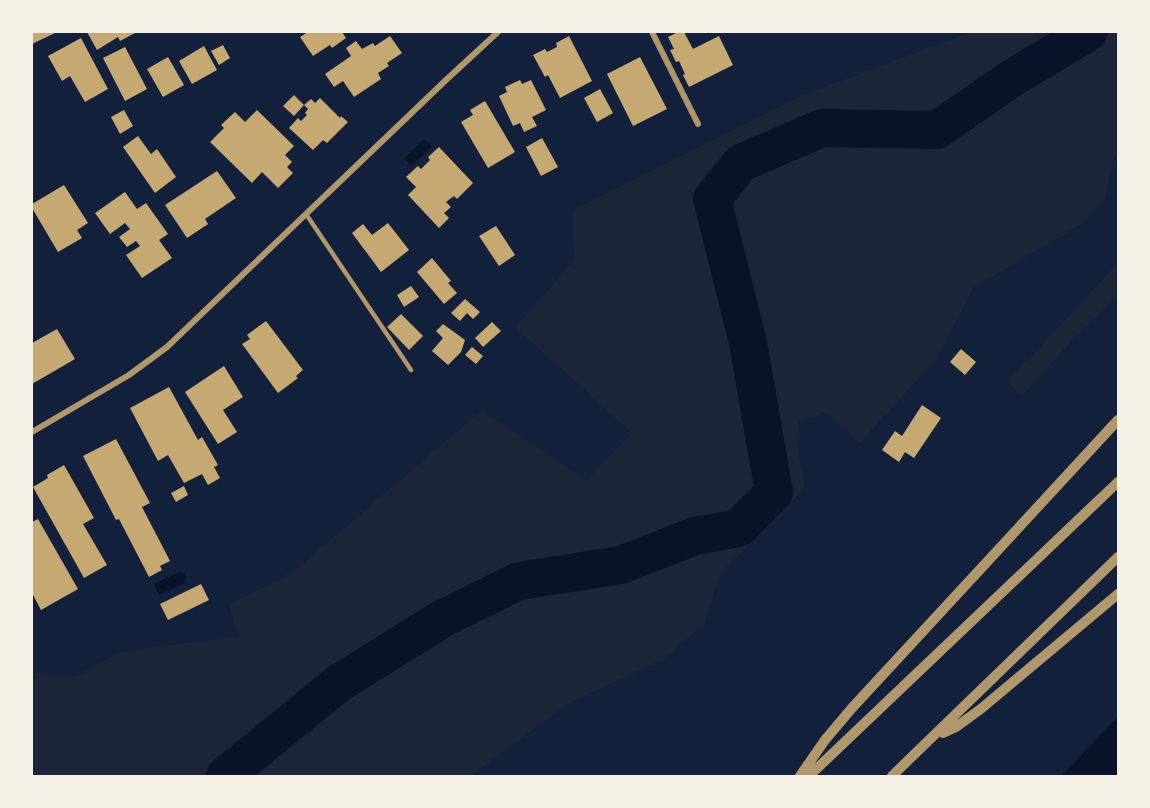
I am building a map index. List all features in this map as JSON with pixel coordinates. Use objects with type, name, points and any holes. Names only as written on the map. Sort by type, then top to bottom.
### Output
[{"type":"street","points":[[32,432],[129,375],[161,352],[498,32]]},
{"type":"street","points":[[652,32],[698,124]]},
{"type":"street","points":[[800,777],[825,740],[852,708],[1119,420]]},
{"type":"street","points":[[809,777],[1119,482]]},
{"type":"street","points":[[892,777],[1119,557]]},
{"type":"street","points":[[933,737],[956,727],[982,708],[1119,594]]},
{"type":"lane","points":[[306,214],[411,370]]},
{"type":"shaded area","points":[[971,32],[1118,32],[1118,152],[1113,159],[1105,199],[1080,225],[973,288],[937,358],[860,443],[825,412],[799,422],[797,446],[805,488],[720,574],[704,625],[662,660],[571,702],[470,776],[32,776],[32,673],[76,676],[120,652],[238,636],[229,605],[294,571],[482,410],[586,480],[632,433],[515,327],[574,261],[573,210],[801,96]]},
{"type":"shaded area","points":[[424,139],[432,147],[411,166],[404,159]]},
{"type":"shaded area","points":[[1118,263],[1118,293],[1022,396],[1007,382]]},
{"type":"shaded area","points":[[179,572],[186,574],[185,583],[159,595],[154,584]]},
{"type":"shaded area","points":[[1118,717],[1118,776],[1061,776]]},
{"type":"building","points":[[32,32],[57,32],[32,44]]},
{"type":"building","points":[[87,32],[137,32],[120,41],[118,37],[97,50]]},
{"type":"building","points":[[308,32],[342,32],[346,38],[332,48],[330,45],[313,56],[300,37]]},
{"type":"building","points":[[684,32],[693,49],[719,36],[733,65],[689,87],[679,61],[676,62],[670,50],[674,49],[668,37]]},
{"type":"building","points":[[390,36],[402,53],[387,63],[389,66],[378,73],[381,79],[354,97],[343,81],[334,87],[325,74],[351,56],[346,48],[356,41],[362,49],[373,43],[375,46]]},
{"type":"building","points":[[569,36],[592,81],[560,98],[548,75],[545,77],[533,55],[545,49],[547,52],[557,47],[556,43]]},
{"type":"building","points":[[81,38],[108,89],[85,102],[70,76],[62,81],[48,56]]},
{"type":"building","points":[[223,45],[230,58],[219,65],[211,51]]},
{"type":"building","points":[[204,46],[217,70],[192,84],[179,61]]},
{"type":"building","points":[[125,47],[147,89],[125,101],[103,58]]},
{"type":"building","points":[[168,57],[184,85],[163,97],[147,69]]},
{"type":"building","points":[[640,57],[667,109],[633,126],[607,74]]},
{"type":"building","points":[[520,80],[522,84],[531,80],[546,110],[532,117],[537,126],[524,132],[520,123],[513,126],[499,96],[507,92],[505,87]]},
{"type":"building","points":[[600,89],[613,113],[597,122],[584,98]]},
{"type":"building","points":[[294,95],[304,105],[294,116],[283,106]]},
{"type":"building","points":[[320,98],[340,118],[341,116],[348,122],[327,143],[323,140],[313,150],[289,128],[298,118],[301,121],[307,115],[305,113],[308,109],[304,105],[311,99],[315,103]]},
{"type":"building","points":[[485,101],[515,152],[488,168],[461,122],[473,115],[470,110]]},
{"type":"building","points":[[124,110],[133,126],[120,134],[111,117]]},
{"type":"building","points":[[257,110],[294,146],[285,155],[292,162],[287,167],[293,173],[278,188],[262,172],[252,183],[210,142],[224,128],[221,125],[235,112],[245,122]]},
{"type":"building","points":[[138,136],[151,154],[157,149],[176,177],[155,193],[123,147]]},
{"type":"building","points":[[542,138],[558,167],[541,176],[526,147]]},
{"type":"building","points":[[439,147],[473,183],[457,199],[454,196],[446,202],[451,207],[444,213],[449,218],[439,228],[408,195],[416,187],[406,177],[418,166],[421,169],[430,160],[428,157]]},
{"type":"building","points":[[217,171],[236,198],[205,219],[208,224],[187,238],[165,205]]},
{"type":"building","points":[[64,185],[88,223],[77,230],[82,238],[58,252],[32,208],[32,204]]},
{"type":"building","points":[[125,192],[137,209],[146,203],[168,234],[159,240],[172,258],[142,278],[126,255],[140,246],[136,241],[127,247],[119,237],[130,229],[125,223],[110,234],[95,213]]},
{"type":"building","points":[[388,223],[409,250],[381,272],[352,233],[363,224],[372,235]]},
{"type":"building","points":[[496,226],[515,255],[499,266],[479,236]]},
{"type":"building","points":[[432,258],[451,281],[448,283],[457,293],[444,304],[417,272]]},
{"type":"building","points":[[411,286],[419,297],[404,307],[397,295]]},
{"type":"building","points":[[465,299],[480,312],[473,319],[467,313],[460,321],[451,313]]},
{"type":"building","points":[[401,314],[423,336],[409,350],[387,327]]},
{"type":"building","points":[[266,321],[303,370],[296,376],[298,378],[278,393],[242,344],[250,339],[247,335]]},
{"type":"building","points":[[492,322],[501,331],[483,347],[475,338]]},
{"type":"building","points":[[443,324],[465,340],[461,352],[448,365],[432,351],[443,338],[436,331]]},
{"type":"building","points":[[57,329],[75,359],[32,384],[32,343]]},
{"type":"building","points":[[472,347],[483,356],[476,364],[465,355]]},
{"type":"building","points":[[961,349],[976,362],[965,375],[950,362]]},
{"type":"building","points":[[224,366],[243,397],[223,410],[237,432],[218,444],[185,392]]},
{"type":"building","points":[[169,387],[198,440],[202,437],[218,465],[214,467],[220,478],[208,485],[202,474],[184,483],[168,455],[158,461],[130,408]]},
{"type":"building","points":[[922,405],[941,418],[914,458],[905,452],[899,462],[882,450],[895,431],[902,436]]},
{"type":"building","points":[[116,439],[150,503],[142,507],[170,561],[160,566],[162,570],[149,577],[83,456]]},
{"type":"building","points":[[64,465],[94,518],[83,524],[107,565],[84,578],[33,487]]},
{"type":"building","points":[[184,486],[188,495],[176,502],[171,493]]},
{"type":"building","points":[[38,519],[78,589],[41,610],[32,593],[32,522]]},
{"type":"building","points":[[201,584],[209,600],[168,620],[160,604]]},
{"type":"waterway","points":[[225,776],[339,683],[442,619],[519,581],[621,565],[695,536],[739,528],[774,492],[748,343],[712,199],[741,163],[822,128],[937,130],[1012,78],[1089,32]]}]
